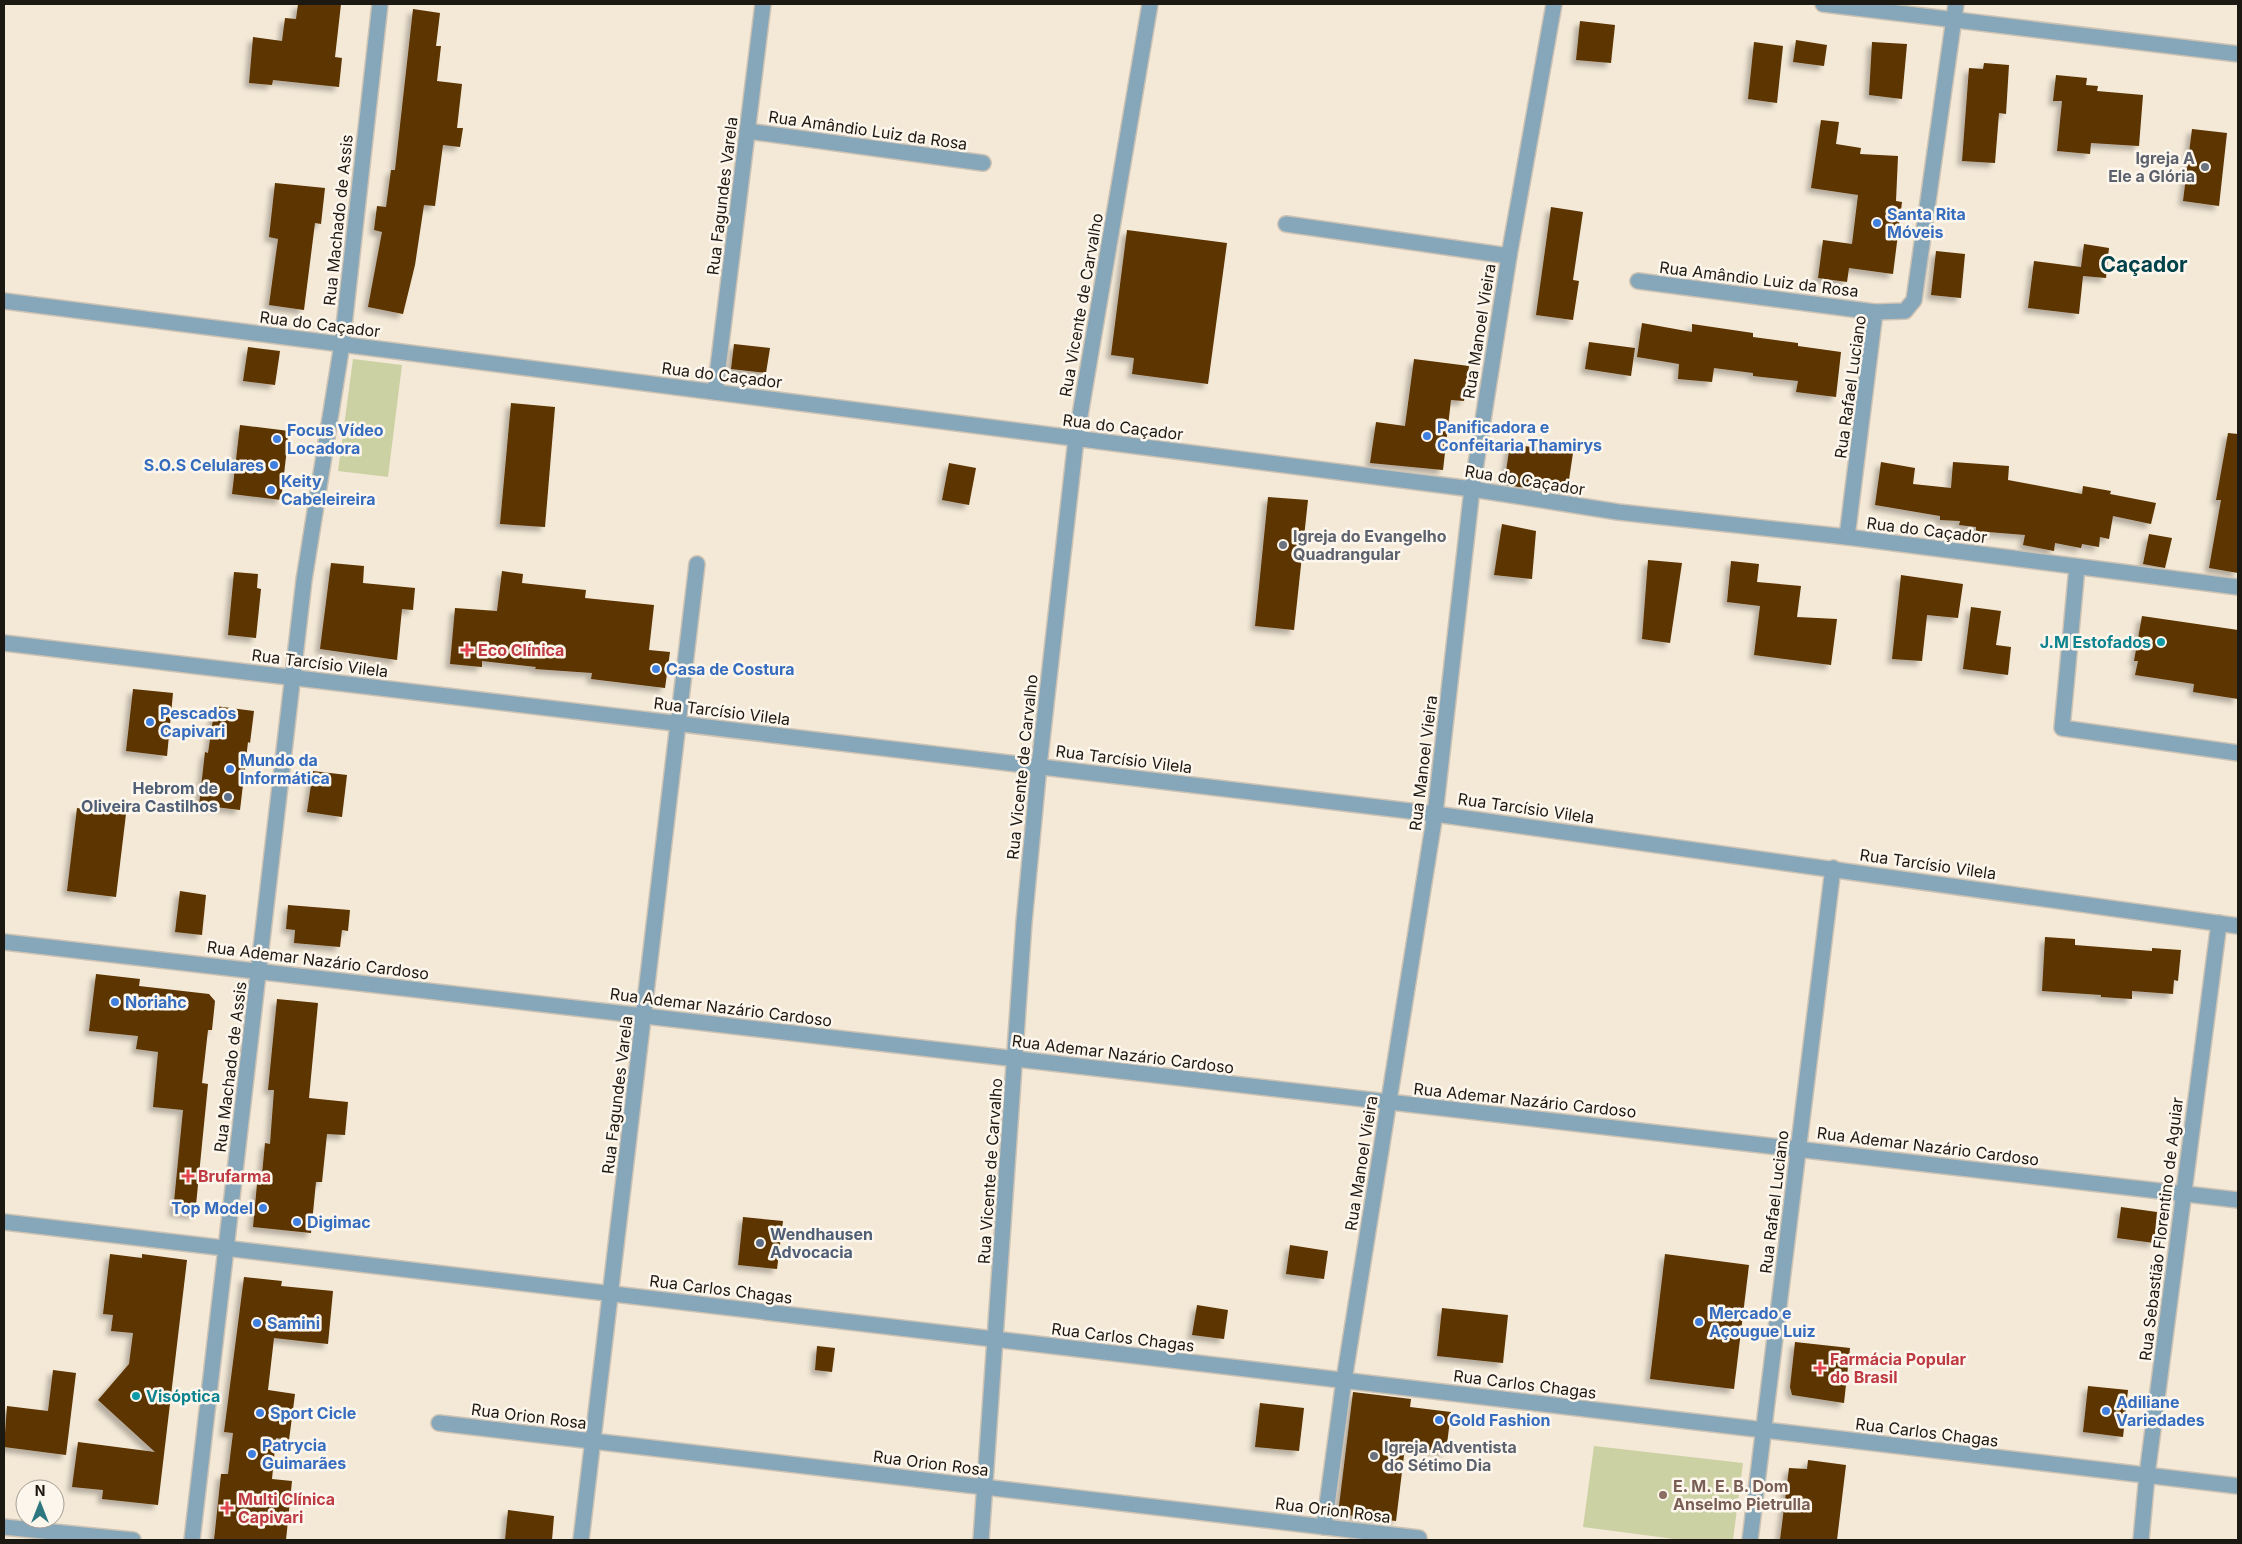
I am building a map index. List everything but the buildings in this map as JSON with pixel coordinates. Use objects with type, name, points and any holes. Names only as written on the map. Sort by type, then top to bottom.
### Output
[{"type":"street","name":"Rua Machado de Assis","points":[[192,1540],[311,526],[342,344],[380,4]]},
{"type":"street","name":"Rua Fagundes Varela","points":[[715,392],[763,4]]},
{"type":"street","name":"Rua Vicente de Carvalho","points":[[982,1540],[1024,922],[1039,766],[1076,439],[1150,4]]},
{"type":"street","name":"Rua Manoel Vieira","points":[[1324,1527],[1344,1380],[1435,814],[1472,489],[1509,256],[1554,4]]},
{"type":"street","points":[[1823,4],[2238,54]]},
{"type":"street","name":"Rua Rafael Luciano","points":[[1847,537],[1875,312],[1905,311],[1914,300],[1956,4]]},
{"type":"street","name":"Rua Amândio Luiz da Rosa","points":[[748,131],[983,163]]},
{"type":"street","points":[[1286,224],[1509,256]]},
{"type":"street","name":"Rua Amândio Luiz da Rosa","points":[[1638,281],[1875,312]]},
{"type":"street","name":"Rua do Caçador","points":[[4,301],[1472,489],[1618,512],[1847,537],[2238,587]]},
{"type":"street","name":"Rua Fagundes Varela","points":[[581,1540],[697,564]]},
{"type":"street","points":[[2077,567],[2062,728],[2238,753]]},
{"type":"street","name":"Rua Tarcísio Vilela","points":[[4,643],[1435,814],[2238,926]]},
{"type":"street","name":"Rua Rafael Luciano","points":[[1750,1540],[1833,868]]},
{"type":"street","name":"Rua Sebastião Florentino de Aguiar","points":[[2141,1540],[2147,1475],[2219,923]]},
{"type":"street","name":"Rua Ademar Nazário Cardoso","points":[[4,942],[2238,1200]]},
{"type":"street","name":"Rua Carlos Chagas","points":[[4,1222],[2238,1486]]},
{"type":"street","name":"Rua Orion Rosa","points":[[439,1422],[1419,1538]]},
{"type":"street","points":[[4,1527],[133,1540]]},
{"type":"green space","points":[[353,359],[402,365],[388,477],[338,471]]},
{"type":"green space","name":"E. M. E. B. Dom Anselmo Pietrulla","points":[[1594,1446],[1743,1463],[1733,1540],[1682,1540],[1583,1527]]},
{"type":"place","name":"Igreja A Ele a Glória","points":[[2205,167]]},
{"type":"place","name":"Santa Rita Móveis","points":[[1877,223]]},
{"type":"place","name":"Panificadora e Confeitaria Thamirys","points":[[1427,436]]},
{"type":"place","name":"Focus Vídeo Locadora","points":[[277,439]]},
{"type":"place","name":"S.O.S Celulares","points":[[274,465]]},
{"type":"place","name":"Keity Cabeleireira","points":[[271,490]]},
{"type":"place","name":"Igreja do Evangelho Quadrangular","points":[[1283,545]]},
{"type":"place","name":"J.M Estofados","points":[[2161,642]]},
{"type":"place","name":"Eco Clínica","points":[[467,650]]},
{"type":"place","name":"Casa de Costura","points":[[656,669]]},
{"type":"place","name":"Pescados Capivari","points":[[150,722]]},
{"type":"place","name":"Mundo da Informática","points":[[230,769]]},
{"type":"place","name":"Hebrom de Oliveira Castilhos","points":[[228,797]]},
{"type":"place","name":"Noriahc","points":[[115,1002]]},
{"type":"place","name":"Brufarma","points":[[188,1176]]},
{"type":"place","name":"Top Model","points":[[263,1208]]},
{"type":"place","name":"Digimac","points":[[297,1222]]},
{"type":"place","name":"Wendhausen Advocacia","points":[[760,1243]]},
{"type":"place","name":"Mercado e Açougue Luiz","points":[[1699,1322]]},
{"type":"place","name":"Samini","points":[[257,1323]]},
{"type":"place","name":"Farmácia Popular do Brasil","points":[[1820,1368]]},
{"type":"place","name":"Visóptica","points":[[136,1396]]},
{"type":"place","name":"Adiliane Variedades","points":[[2106,1411]]},
{"type":"place","name":"Sport Cicle","points":[[260,1413]]},
{"type":"place","name":"Gold Fashion","points":[[1439,1420]]},
{"type":"place","name":"Patrycia Guimarães","points":[[252,1454]]},
{"type":"place","name":"Igreja Adventista do Sétimo Dia","points":[[1374,1456]]},
{"type":"place","name":"E. M. E. B. Dom Anselmo Pietrulla","points":[[1663,1495]]},
{"type":"place","name":"Multi Clínica Capivari","points":[[227,1508]]},
{"type":"district","name":"Caçador","points":[[2144,264]]}]
